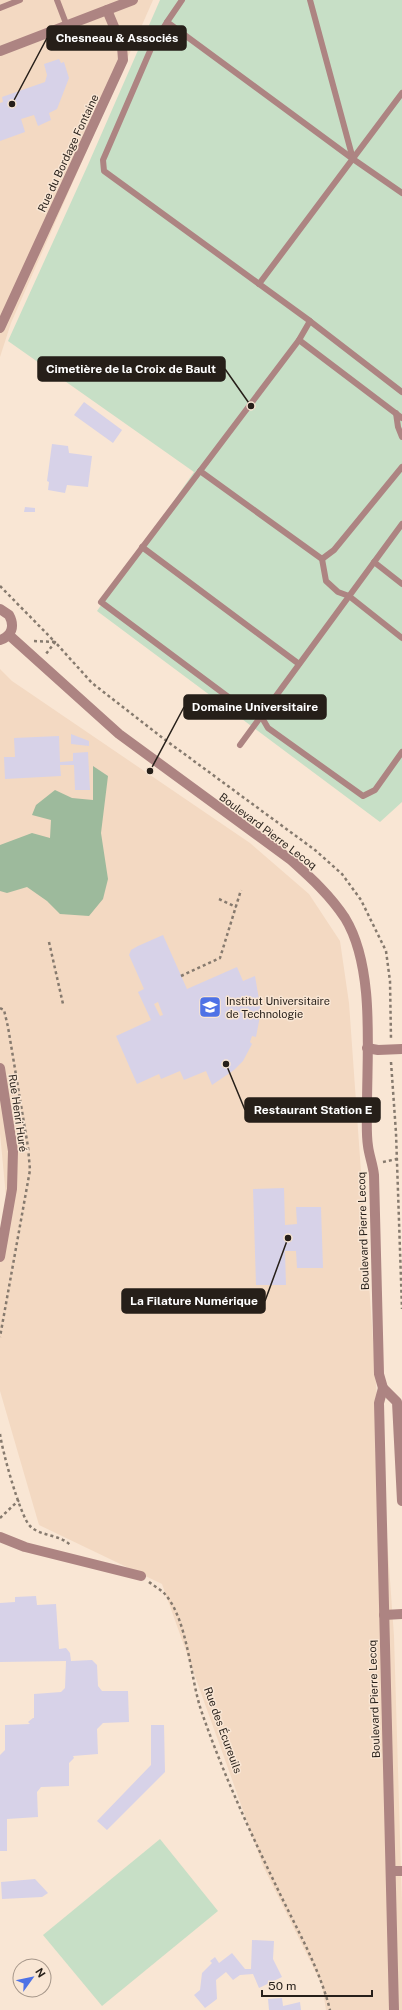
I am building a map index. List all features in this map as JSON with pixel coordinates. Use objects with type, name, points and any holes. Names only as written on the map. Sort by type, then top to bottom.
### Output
[{"type":"street","points":[[0,51],[133,0]]},
{"type":"street","name":"Rue du Bordage Fontaine","points":[[0,328],[123,60],[122,46],[107,10]]},
{"type":"street","name":"Boulevard Pierre Lecoq","points":[[0,609],[6,612],[12,620],[12,630],[4,637],[40,663],[119,734],[291,860],[330,896],[345,919],[355,940],[362,963],[366,994],[368,1145],[374,1175],[378,1374],[383,1388],[379,1403],[394,2010]]},
{"type":"street","points":[[367,1048],[378,1050],[402,1049]]},
{"type":"street","name":"Rue Henri Huré","points":[[0,1068],[13,1151],[12,1189],[0,1257]]},
{"type":"street","points":[[383,1388],[400,1403],[402,1501]]},
{"type":"street","points":[[0,1537],[25,1547],[141,1576]]},
{"type":"street","points":[[384,1615],[402,1614]]},
{"type":"street","points":[[391,1871],[402,1871]]},
{"type":"lane","points":[[0,8],[20,0]]},
{"type":"lane","points":[[57,0],[67,26]]},
{"type":"lane","points":[[182,0],[153,44],[103,160],[104,171],[310,321],[402,392]]},
{"type":"lane","points":[[310,0],[353,159]]},
{"type":"lane","points":[[167,22],[402,194]]},
{"type":"lane","points":[[259,284],[402,93]]},
{"type":"lane","points":[[310,321],[299,340],[101,602],[243,708],[261,716],[268,728],[363,796],[375,790],[402,752]]},
{"type":"lane","points":[[299,340],[402,418]]},
{"type":"lane","points":[[396,413],[398,427],[402,437]]},
{"type":"lane","points":[[322,559],[334,550],[402,467]]},
{"type":"lane","points":[[200,471],[322,559],[326,581],[338,592],[349,596],[402,638]]},
{"type":"lane","points":[[240,745],[402,524]]},
{"type":"lane","points":[[142,547],[299,664]]},
{"type":"lane","points":[[374,562],[402,584]]},
{"type":"path","points":[[0,586],[98,687],[164,739],[316,850],[342,874],[361,900],[386,951],[390,981],[391,1050],[402,1309]]},
{"type":"path","points":[[24,650],[35,640],[55,642]]},
{"type":"path","points":[[40,663],[55,642]]},
{"type":"path","points":[[181,976],[220,958],[240,890]]},
{"type":"path","points":[[220,899],[236,907]]},
{"type":"path","points":[[49,942],[64,1004]]},
{"type":"path","points":[[0,1434],[2,1449],[29,1525],[42,1533],[62,1539],[71,1545],[70,1558]]},
{"type":"path","points":[[0,1518],[19,1500]]},
{"type":"path","name":"Rue des Écureuils","points":[[141,1576],[164,1593],[175,1611],[182,1631],[201,1710],[232,1788],[326,1994],[330,2010]]},
{"type":"shaded area","points":[[0,0],[153,0],[11,323],[0,357]]},
{"type":"shaded area","points":[[0,669],[12,681],[250,843],[309,894],[340,941],[349,1003],[394,1636],[402,1904],[402,2010],[326,2010],[322,1985],[263,1866],[162,1584],[39,1525],[0,1391],[0,1263],[9,1229],[0,1133]]},
{"type":"green space","points":[[160,0],[402,0],[402,802],[380,822],[97,611],[194,472],[8,341],[87,167]]},
{"type":"green space","points":[[93,766],[108,776],[101,833],[108,879],[103,899],[89,916],[60,914],[47,901],[27,887],[7,893],[0,891],[0,845],[32,833],[50,838],[51,820],[32,815],[36,805],[55,790],[72,798],[93,800]]},
{"type":"green space","points":[[160,1839],[218,1911],[102,2006],[43,1935]]},
{"type":"building","points":[[59,59],[61,63],[64,62],[69,78],[57,109],[49,113],[51,120],[38,126],[34,115],[21,119],[25,132],[0,141],[0,103],[3,102],[2,97],[45,82],[47,75],[44,64]]},
{"type":"building","points":[[84,402],[122,430],[113,443],[74,415]]},
{"type":"building","points":[[52,444],[68,446],[69,453],[92,456],[88,487],[67,485],[65,493],[48,490],[49,482],[47,481]]},
{"type":"building","points":[[25,507],[35,508],[35,512],[24,512]]},
{"type":"building","points":[[71,734],[89,741],[89,746],[71,744]]},
{"type":"building","points":[[59,736],[60,762],[73,761],[73,753],[88,752],[90,790],[75,790],[74,765],[60,765],[61,776],[5,779],[4,757],[15,757],[14,738]]},
{"type":"building","name":"Institut Universitaire de Technologie","points":[[163,935],[187,989],[237,967],[243,981],[255,976],[261,1011],[256,1037],[252,1036],[250,1042],[252,1044],[243,1061],[234,1070],[212,1085],[206,1071],[184,1080],[180,1071],[161,1079],[159,1074],[137,1084],[116,1036],[151,1020],[138,992],[144,989],[129,955],[131,950]],"holes":[[[158,1002],[163,1015],[160,1016],[154,1004]]]},
{"type":"building","points":[[284,1188],[285,1225],[297,1224],[296,1207],[321,1207],[323,1268],[297,1268],[296,1251],[285,1251],[286,1285],[256,1285],[253,1189]]},
{"type":"building","points":[[36,1596],[37,1605],[56,1604],[59,1649],[66,1648],[70,1653],[71,1661],[92,1660],[97,1665],[98,1686],[102,1691],[128,1691],[129,1722],[103,1723],[97,1729],[98,1754],[73,1756],[74,1758],[69,1763],[69,1786],[41,1787],[37,1792],[38,1817],[7,1819],[7,1851],[0,1851],[0,1755],[5,1750],[5,1725],[30,1724],[28,1722],[34,1718],[34,1694],[61,1692],[65,1688],[66,1661],[0,1662],[0,1603],[15,1602],[15,1597]]},
{"type":"building","points":[[151,1725],[164,1725],[165,1772],[107,1830],[97,1821],[151,1765]]},
{"type":"building","points":[[35,1879],[48,1893],[42,1897],[2,1899],[1,1882]]},
{"type":"building","points":[[252,1940],[274,1941],[273,1959],[282,1977],[259,1988],[253,1974],[240,1975],[233,1980],[226,1972],[216,1980],[217,1999],[205,2008],[194,1995],[200,1990],[202,1973],[212,1963],[210,1961],[215,1957],[219,1963],[232,1953],[245,1969],[251,1969]]},
{"type":"building","points":[[282,1998],[283,2006],[300,2002],[301,2010],[269,2010],[268,1999]]},
{"type":"place","name":"Chesneau & Associés","points":[[12,104]]},
{"type":"place","name":"Cimetière de la Croix de Bault","points":[[251,406]]},
{"type":"place","name":"Domaine Universitaire","points":[[150,771]]},
{"type":"place","name":"Institut Universitaire de Technologie","points":[[210,1007]]},
{"type":"place","name":"Restaurant Station E","points":[[226,1064]]},
{"type":"place","name":"La Filature Numérique","points":[[288,1238]]}]
